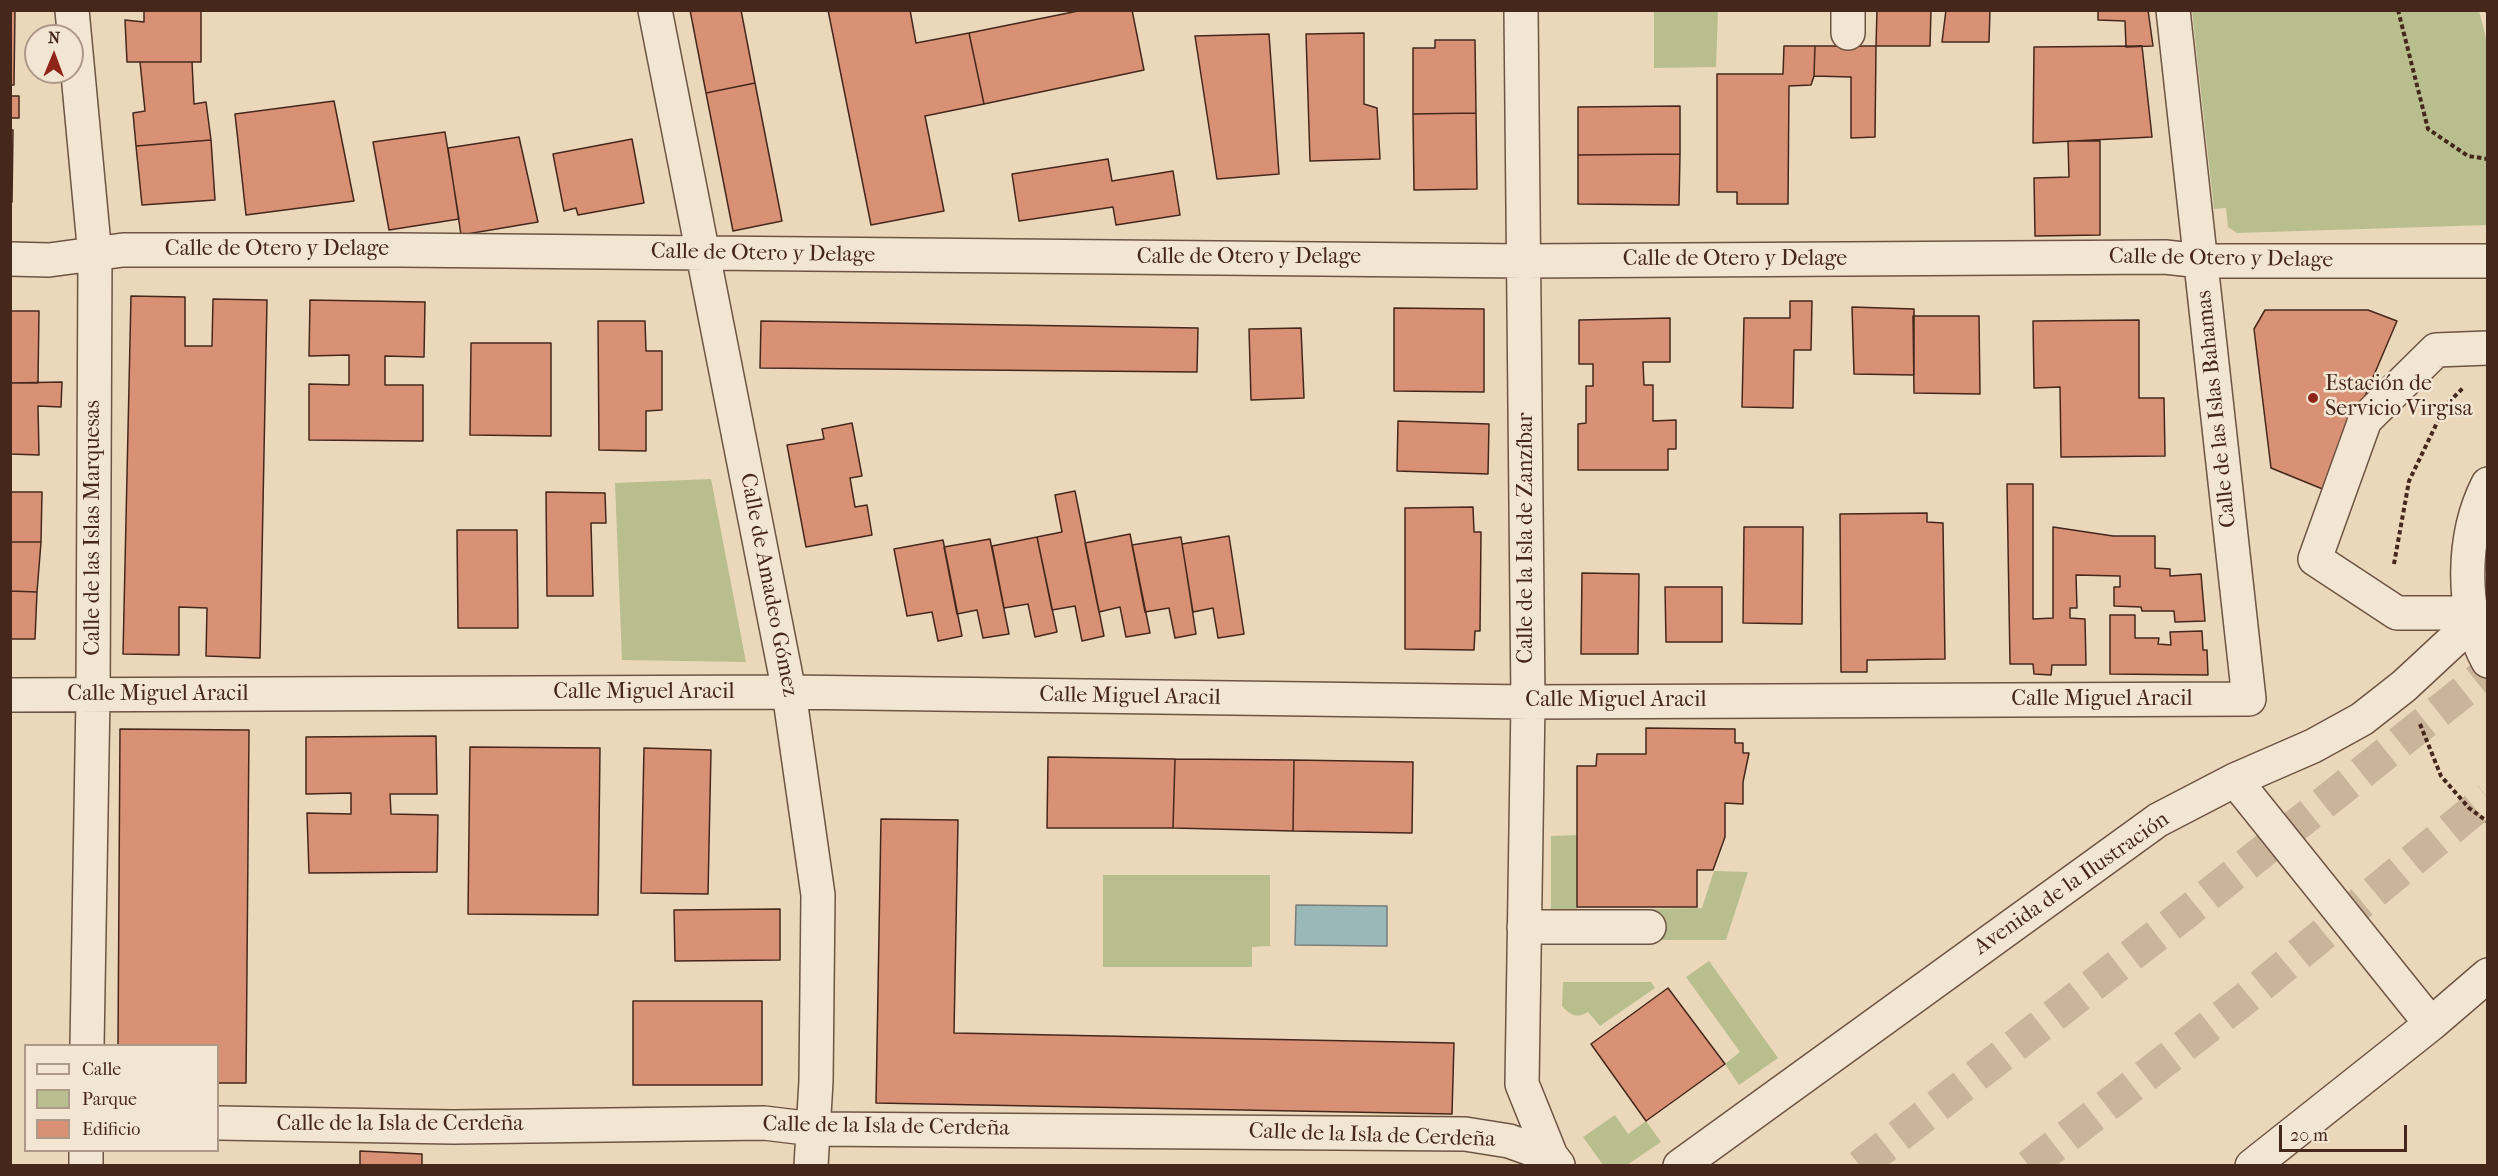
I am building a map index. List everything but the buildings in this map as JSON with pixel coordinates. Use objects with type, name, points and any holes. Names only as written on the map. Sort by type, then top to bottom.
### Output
[{"type":"street","name":"Calle de las Islas Marquesas","points":[[72,10],[95,256],[93,696],[87,1044]]},
{"type":"street","name":"Calle de Amadeo Gómez","points":[[655,10],[789,692],[818,895],[814,1128],[811,1166]]},
{"type":"street","name":"Calle de la Isla de Zanzíbar","points":[[1521,10],[1528,702],[1522,1084],[1555,1161]]},
{"type":"street","name":"Calle de las Islas Bahamas","points":[[2173,10],[2249,699]]},
{"type":"street","name":"Calle de Otero y Delage","points":[[10,259],[49,260],[95,256],[123,250],[1525,261],[2165,257],[2201,261],[2487,261]]},
{"type":"street","points":[[2473,617],[2397,614],[2316,559],[2365,420],[2436,350],[2487,348]]},
{"type":"street","points":[[2487,484],[2471,535],[2468,574],[2473,617],[2487,661]]},
{"type":"street","name":"Avenida de la Ilustración","points":[[1680,1166],[2158,820],[2235,780],[2313,746],[2362,719],[2404,686],[2473,617]]},
{"type":"street","name":"Calle Miguel Aracil","points":[[10,695],[789,692],[1528,702],[2249,699]]},
{"type":"street","points":[[2235,780],[2431,1024]]},
{"type":"street","points":[[1524,927],[1649,927]]},
{"type":"street","points":[[2252,1166],[2431,1024],[2487,975]]},
{"type":"street","name":"Calle de la Isla de Cerdeña","points":[[219,1123],[453,1127],[764,1123],[814,1128],[1465,1134],[1509,1141],[1555,1161]]},
{"type":"path","points":[[2398,10],[2428,129],[2468,156],[2487,159]]},
{"type":"green space","points":[[1654,11],[1718,11],[1716,67],[1654,68]]},
{"type":"green space","points":[[2192,11],[2479,11],[2488,46],[2487,225],[2237,233],[2228,227],[2226,208],[2214,209]]},
{"type":"green space","points":[[711,479],[746,662],[622,660],[615,483]]},
{"type":"green space","points":[[1577,835],[1577,915],[1551,915],[1551,836]]},
{"type":"green space","points":[[1714,871],[1748,872],[1726,940],[1649,940],[1649,909],[1702,908]]},
{"type":"green space","points":[[1103,875],[1270,875],[1270,946],[1252,947],[1252,967],[1103,967]]},
{"type":"green space","points":[[1709,961],[1778,1058],[1739,1085],[1725,1064],[1740,1052],[1686,977]]},
{"type":"green space","points":[[1563,982],[1651,982],[1655,988],[1600,1026],[1588,1012],[1574,1015],[1562,1006]]},
{"type":"green space","points":[[1615,1115],[1628,1134],[1646,1121],[1661,1142],[1627,1165],[1603,1165],[1583,1137]]},
{"type":"water","points":[[1296,905],[1387,906],[1387,946],[1295,945]]},
{"type":"tunnel","points":[[1860,1166],[2187,912],[2488,672]]},
{"type":"tunnel","points":[[2029,1166],[2246,998],[2488,798]]},
{"type":"place","name":"Estación de Servicio Virgisa","points":[[2313,398]]}]
